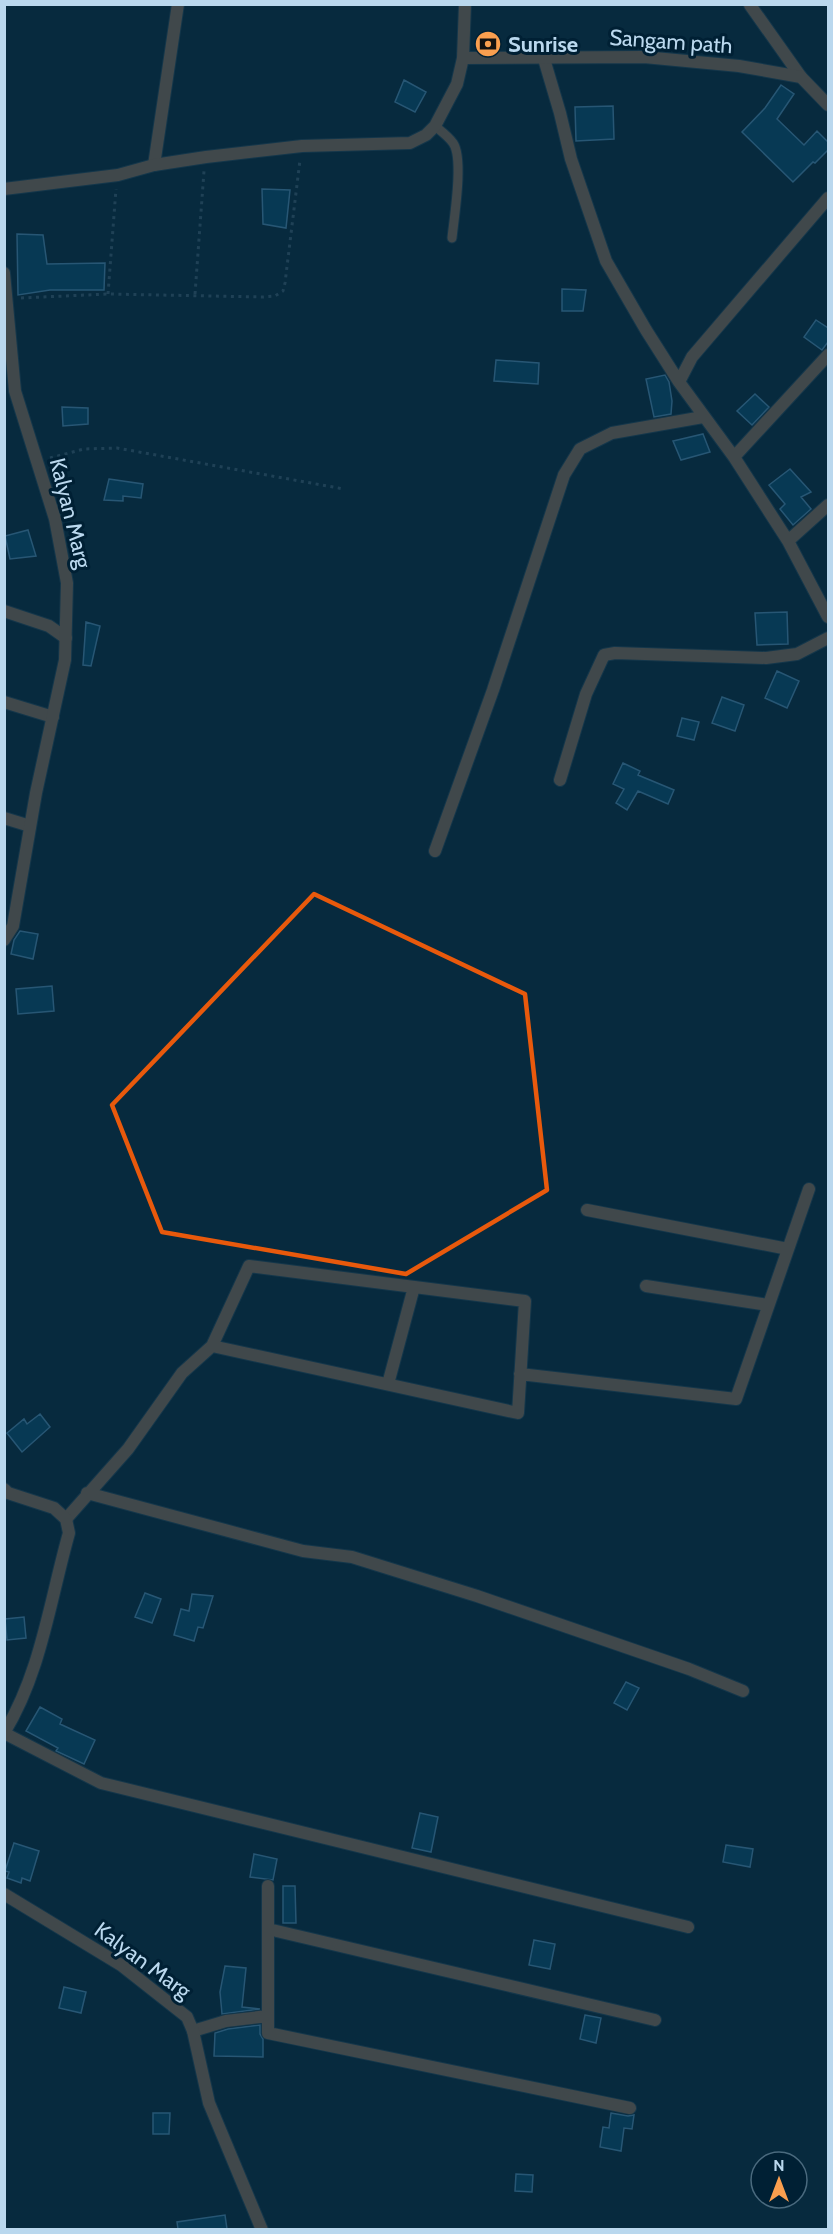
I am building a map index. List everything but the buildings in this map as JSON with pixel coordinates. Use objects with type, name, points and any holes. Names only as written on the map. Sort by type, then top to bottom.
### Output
[{"type":"street","points":[[154,165],[178,4]]},
{"type":"street","points":[[4,189],[118,175],[154,165],[206,157],[302,146],[410,143],[426,135],[435,126],[457,84],[462,58],[465,4]]},
{"type":"street","points":[[750,5],[801,77],[828,105]]},
{"type":"street","name":"Sangam path","points":[[462,58],[644,57],[739,66],[801,77]]},
{"type":"street","points":[[544,59],[571,159],[606,261],[679,382],[734,457],[788,541],[828,617]]},
{"type":"street","points":[[679,382],[692,357],[828,198]]},
{"type":"street","name":"Kalyan Marg","points":[[4,273],[15,391],[55,519],[67,583],[65,660],[30,826],[13,926],[4,940]]},
{"type":"street","points":[[734,457],[828,355]]},
{"type":"street","points":[[435,851],[493,690],[564,475],[580,449],[612,432],[703,417]]},
{"type":"street","points":[[788,541],[828,505]]},
{"type":"street","points":[[4,611],[49,626],[66,638]]},
{"type":"street","points":[[560,780],[586,694],[604,656],[615,653],[766,658],[797,654],[828,638]]},
{"type":"street","points":[[4,702],[53,717]]},
{"type":"street","points":[[4,818],[30,826]]},
{"type":"street","points":[[520,1374],[736,1399],[808,1189]]},
{"type":"street","points":[[587,1210],[788,1249]]},
{"type":"street","points":[[66,1519],[128,1449],[182,1373],[212,1346],[249,1266],[525,1301],[518,1413],[212,1346]]},
{"type":"street","points":[[646,1286],[768,1305]]},
{"type":"street","points":[[388,1384],[414,1287]]},
{"type":"street","points":[[4,1489],[8,1493],[54,1508],[66,1519],[69,1533],[38,1656],[5,1733],[101,1783],[688,1927]]},
{"type":"street","points":[[87,1493],[303,1551],[352,1557],[500,1604],[743,1691]]},
{"type":"street","points":[[268,1886],[267,2033],[630,2108]]},
{"type":"street","name":"Kalyan Marg","points":[[4,1894],[121,1965],[187,2017],[193,2031],[209,2103],[262,2229]]},
{"type":"street","points":[[268,1929],[655,2020]]},
{"type":"street","points":[[193,2031],[226,2021],[268,2016]]},
{"type":"lane","points":[[435,126],[453,143],[456,150],[458,168],[452,238]]},
{"type":"path","points":[[7,298],[108,294],[275,296],[283,291],[302,146]]},
{"type":"path","points":[[195,294],[206,157]]},
{"type":"path","points":[[108,294],[118,175]]},
{"type":"path","points":[[37,462],[84,449],[117,448],[344,489]]},
{"type":"highlighted area","points":[[314,894],[525,994],[547,1190],[406,1274],[162,1232],[112,1105]]},
{"type":"place","name":"Sunrise","points":[[488,44]]}]
